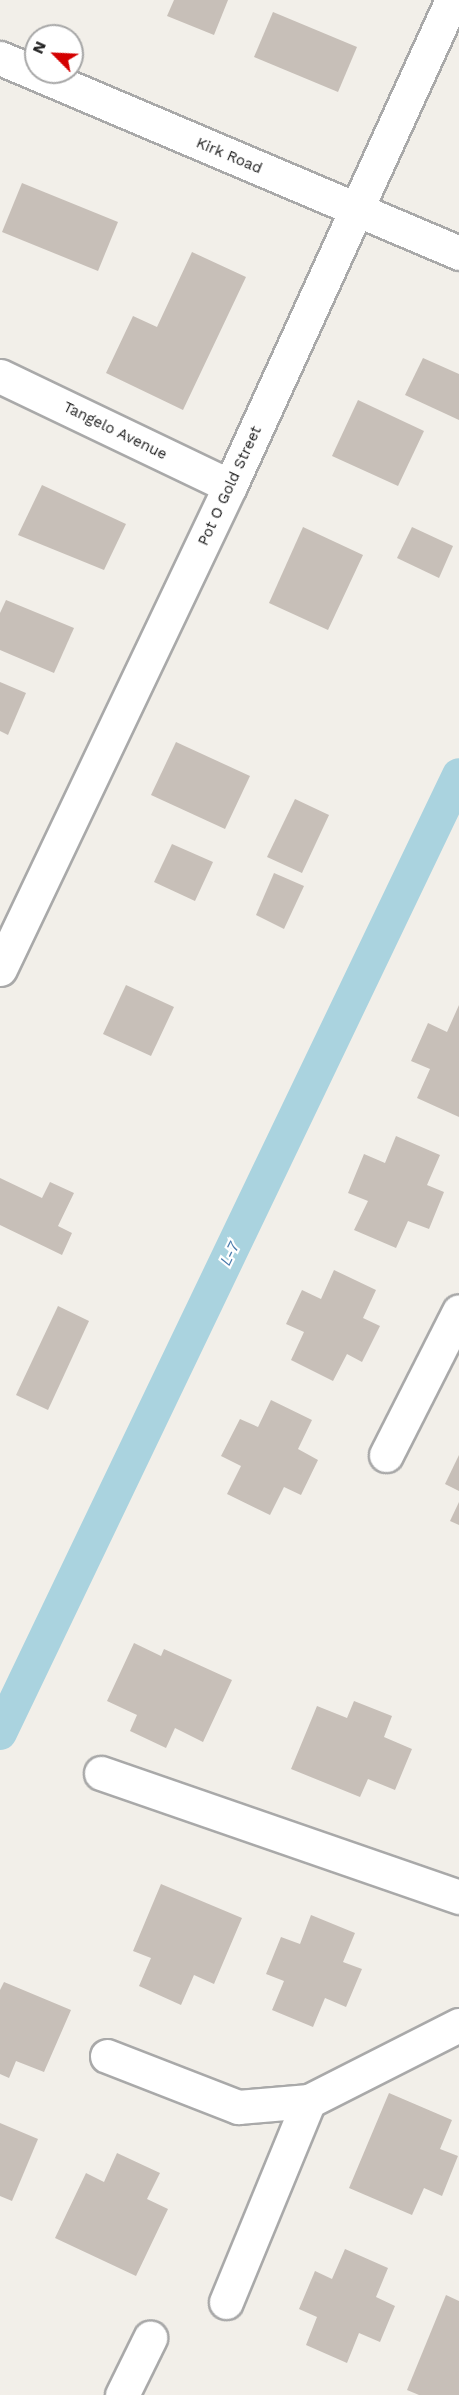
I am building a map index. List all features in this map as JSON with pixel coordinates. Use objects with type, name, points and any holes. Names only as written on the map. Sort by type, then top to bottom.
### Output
[{"type":"street","name":"Pot O Gold Street","points":[[0,969],[230,486],[452,0]]},
{"type":"street","name":"Kirk Road","points":[[0,58],[459,253]]},
{"type":"street","name":"Tangelo Avenue","points":[[0,376],[230,486]]},
{"type":"street","points":[[386,1455],[459,1311]]},
{"type":"street","points":[[101,1773],[459,1898]]},
{"type":"street","points":[[107,2056],[238,2107],[309,2101],[459,2025]]},
{"type":"street","points":[[226,2302],[309,2101]]},
{"type":"street","points":[[123,2395],[150,2338]]},
{"type":"building","points":[[174,0],[228,0],[214,35],[167,16]]},
{"type":"building","points":[[273,12],[357,47],[338,92],[254,57]]},
{"type":"building","points":[[22,183],[118,222],[98,271],[2,232]]},
{"type":"building","points":[[192,252],[246,277],[183,410],[106,373],[133,316],[157,327]]},
{"type":"building","points":[[423,358],[459,374],[459,420],[405,395]]},
{"type":"building","points":[[358,400],[424,431],[398,486],[332,456]]},
{"type":"building","points":[[42,485],[126,524],[104,570],[18,535]]},
{"type":"building","points":[[303,527],[363,555],[328,630],[269,603]]},
{"type":"building","points":[[412,527],[453,546],[439,578],[397,558]]},
{"type":"building","points":[[6,600],[74,628],[54,673],[0,650],[0,613]]},
{"type":"building","points":[[0,682],[26,693],[8,735],[0,731]]},
{"type":"building","points":[[176,742],[250,776],[225,829],[151,795]]},
{"type":"building","points":[[295,799],[329,815],[302,873],[267,857]]},
{"type":"building","points":[[172,844],[213,862],[195,901],[154,882]]},
{"type":"building","points":[[274,873],[304,886],[284,929],[256,915]]},
{"type":"building","points":[[126,985],[174,1007],[151,1056],[103,1034]]},
{"type":"building","points":[[459,1005],[459,1117],[417,1098],[430,1069],[411,1061],[428,1023],[447,1032]]},
{"type":"building","points":[[396,1136],[440,1155],[427,1185],[444,1192],[429,1229],[408,1221],[396,1248],[354,1230],[368,1201],[348,1193],[364,1154],[385,1163]]},
{"type":"building","points":[[0,1178],[42,1198],[50,1182],[74,1193],[58,1226],[72,1233],[62,1255],[0,1225]]},
{"type":"building","points":[[334,1270],[376,1290],[363,1318],[380,1326],[362,1362],[347,1354],[333,1381],[291,1360],[304,1332],[286,1324],[302,1290],[321,1299]]},
{"type":"building","points":[[58,1306],[89,1321],[48,1410],[16,1395]]},
{"type":"building","points":[[271,1400],[312,1420],[298,1449],[318,1460],[301,1495],[284,1487],[270,1515],[227,1494],[241,1466],[221,1456],[240,1419],[258,1427]]},
{"type":"building","points":[[459,1455],[459,1491],[445,1484]]},
{"type":"building","points":[[459,1502],[459,1525],[450,1521]]},
{"type":"building","points":[[134,1643],[161,1656],[164,1649],[232,1680],[203,1742],[175,1728],[166,1748],[130,1731],[137,1715],[107,1701]]},
{"type":"building","points":[[354,1701],[392,1716],[384,1737],[412,1749],[395,1790],[368,1779],[360,1797],[291,1769],[317,1706],[347,1718]]},
{"type":"building","points":[[161,1884],[242,1918],[214,1984],[194,1975],[181,2005],[139,1986],[151,1958],[133,1951]]},
{"type":"building","points":[[311,1915],[355,1933],[343,1962],[362,1969],[346,2007],[325,1998],[313,2027],[272,2010],[284,1981],[266,1974],[281,1937],[300,1944]]},
{"type":"building","points":[[4,1982],[71,2010],[44,2072],[16,2061],[9,2078],[0,2074],[0,1990]]},
{"type":"building","points":[[389,2093],[452,2120],[440,2149],[458,2156],[442,2196],[424,2188],[412,2215],[349,2188]]},
{"type":"building","points":[[0,2123],[38,2139],[12,2201],[0,2196]]},
{"type":"building","points":[[117,2153],[160,2173],[147,2199],[168,2209],[136,2276],[55,2238],[86,2173],[104,2182]]},
{"type":"building","points":[[345,2249],[388,2268],[376,2297],[395,2306],[380,2342],[359,2333],[347,2363],[306,2345],[317,2317],[299,2309],[315,2271],[332,2279]]},
{"type":"building","points":[[446,2295],[459,2301],[459,2395],[419,2395],[407,2390]]},
{"type":"waterway","name":"L-7","points":[[0,1733],[459,775]]}]
